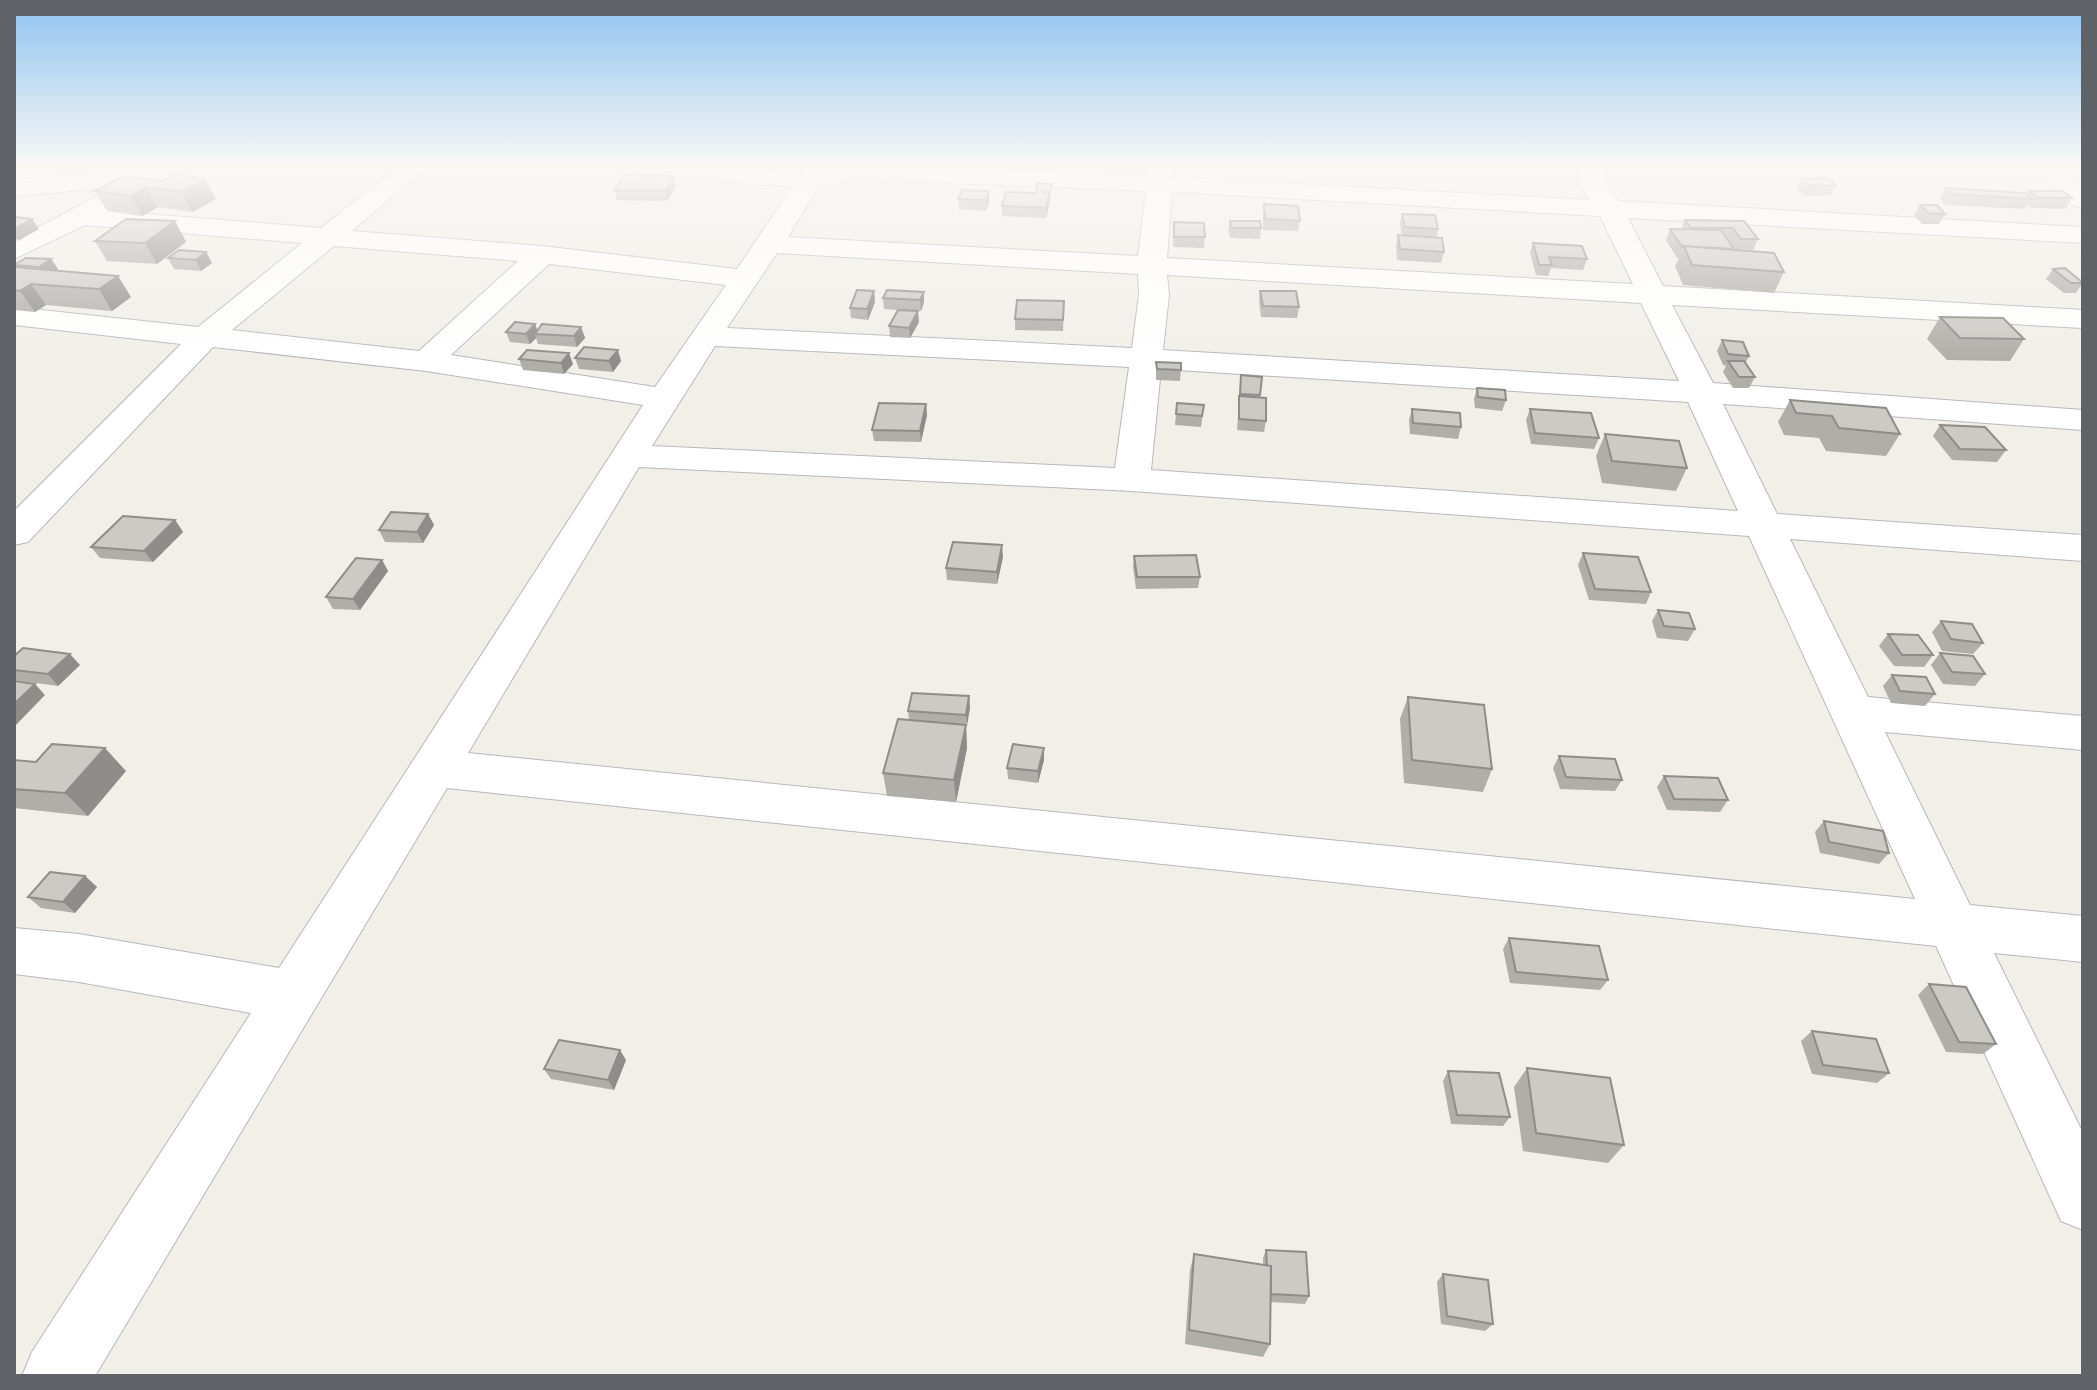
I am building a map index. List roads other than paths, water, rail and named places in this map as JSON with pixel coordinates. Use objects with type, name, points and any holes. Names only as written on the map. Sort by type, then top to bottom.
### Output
[{"type":"street","points":[[14,251],[49,232]]},
{"type":"street","points":[[275,232],[542,255],[756,262],[1152,264],[2083,319]]},
{"type":"street","points":[[14,533],[206,336],[331,232]]},
{"type":"street","points":[[56,1376],[291,995],[631,456],[664,398],[775,232]]},
{"type":"street","points":[[1132,480],[1154,295],[1152,264],[1155,232]]},
{"type":"street","points":[[1621,232],[1700,391],[2083,1199]]},
{"type":"street","points":[[2021,232],[2083,235]]},
{"type":"street","points":[[426,361],[542,255]]},
{"type":"street","points":[[14,316],[426,361],[664,398]]},
{"type":"street","points":[[706,336],[1146,356],[1700,391],[2083,420]]},
{"type":"street","points":[[631,456],[1132,480],[2083,548]]},
{"type":"street","points":[[1852,712],[2083,733]]},
{"type":"street","points":[[433,768],[2083,939]]},
{"type":"street","points":[[14,951],[79,958],[291,995]]}]
